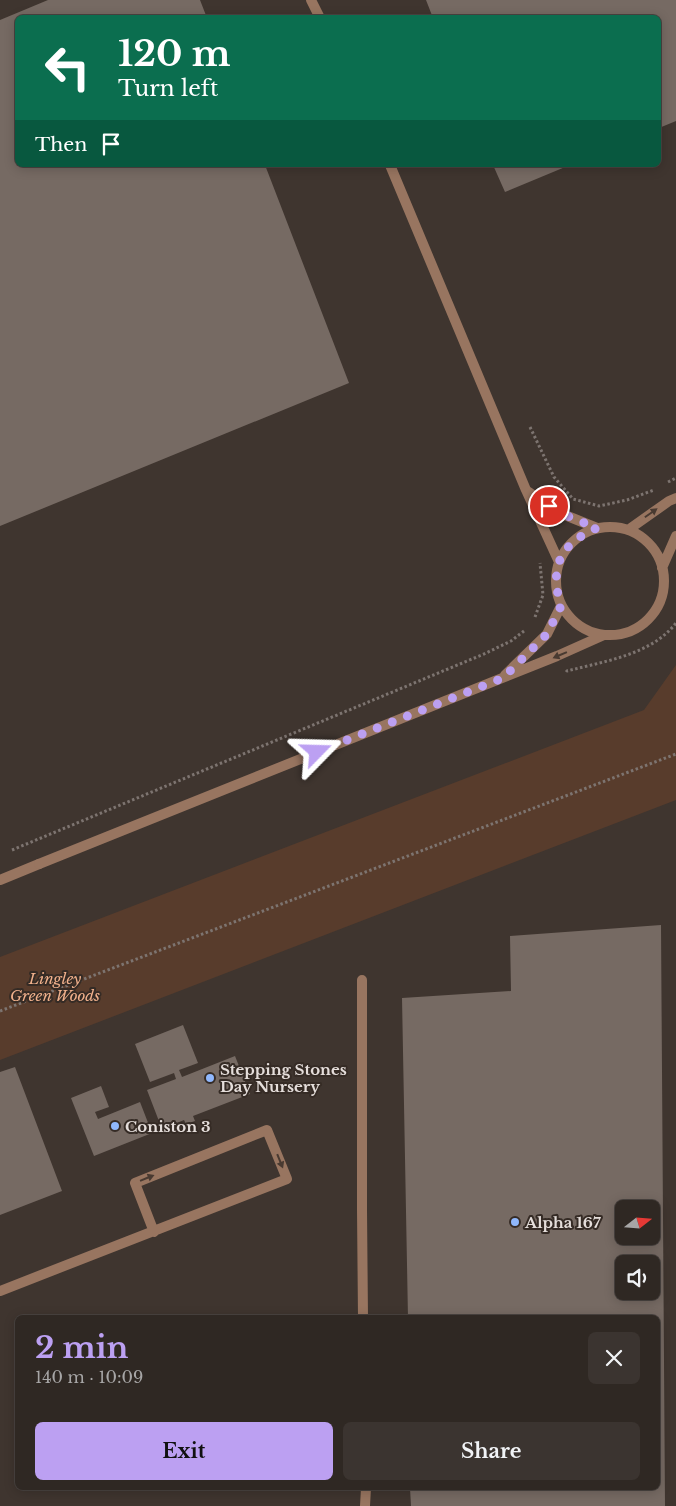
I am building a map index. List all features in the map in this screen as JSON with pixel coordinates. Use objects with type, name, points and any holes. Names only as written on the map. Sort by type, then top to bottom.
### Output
[{"type":"street","points":[[311,0],[318,15]]},
{"type":"street","points":[[391,167],[526,490],[559,562]]},
{"type":"street","points":[[526,490],[560,513],[597,528]]},
{"type":"street","points":[[628,530],[669,500],[676,498]]},
{"type":"street","points":[[614,527],[628,530],[643,538],[655,552],[662,568],[662,594],[660,602],[651,617],[637,628],[622,634],[604,635],[587,630],[572,620],[561,606],[556,588],[556,570],[568,547],[581,535],[597,528],[614,527]]},
{"type":"street","points":[[662,568],[676,536]]},
{"type":"street","points":[[503,678],[547,634],[561,606]]},
{"type":"street","points":[[0,880],[503,678],[604,635]]},
{"type":"street","points":[[362,980],[363,1315]]},
{"type":"street","points":[[0,1291],[154,1232],[287,1179],[267,1130],[135,1183],[154,1232]]},
{"type":"street","points":[[366,1490],[366,1506]]},
{"type":"path","points":[[530,427],[554,477],[573,499],[599,506],[627,500],[654,490],[676,478]]},
{"type":"path","points":[[533,624],[543,595],[540,561]]},
{"type":"path","points":[[567,671],[631,654],[658,640],[676,625]]},
{"type":"path","points":[[12,850],[484,654],[512,641],[526,630]]},
{"type":"path","points":[[0,1011],[676,754]]},
{"type":"green space","name":"Lingley Green Woods","points":[[676,665],[676,800],[0,1060],[0,957],[644,710]]},
{"type":"building","points":[[48,0],[200,0],[206,15],[15,15],[15,167],[266,167],[349,383],[0,526],[0,20]]},
{"type":"building","points":[[426,0],[676,0],[676,121],[661,127],[661,15],[432,15]]},
{"type":"building","points":[[494,167],[565,167],[505,192]]},
{"type":"building","name":"Alpha 167","points":[[661,925],[665,1506],[411,1506],[410,1490],[660,1490],[660,1315],[408,1315],[402,998],[511,991],[510,936]]},
{"type":"building","name":"Stepping Stones Day Nursery","points":[[183,1025],[198,1063],[179,1070],[182,1077],[235,1056],[250,1094],[193,1116],[195,1121],[186,1124],[184,1120],[162,1129],[147,1090],[176,1079],[174,1073],[150,1082],[135,1044]]},
{"type":"building","points":[[15,1067],[62,1191],[0,1215],[0,1072]]},
{"type":"building","name":"Coniston 3","points":[[101,1086],[109,1107],[95,1112],[98,1119],[140,1102],[152,1133],[94,1156],[71,1098]]},
{"type":"place","name":"Stepping Stones Day Nursery","points":[[210,1078]]},
{"type":"place","name":"Coniston 3","points":[[115,1126]]},
{"type":"place","name":"Alpha 167","points":[[515,1222]]},
{"type":"route","points":[[317,752],[503,678],[547,634],[561,606],[556,588],[556,570],[559,562],[568,547],[581,535],[597,528],[560,513],[549,506]]}]
